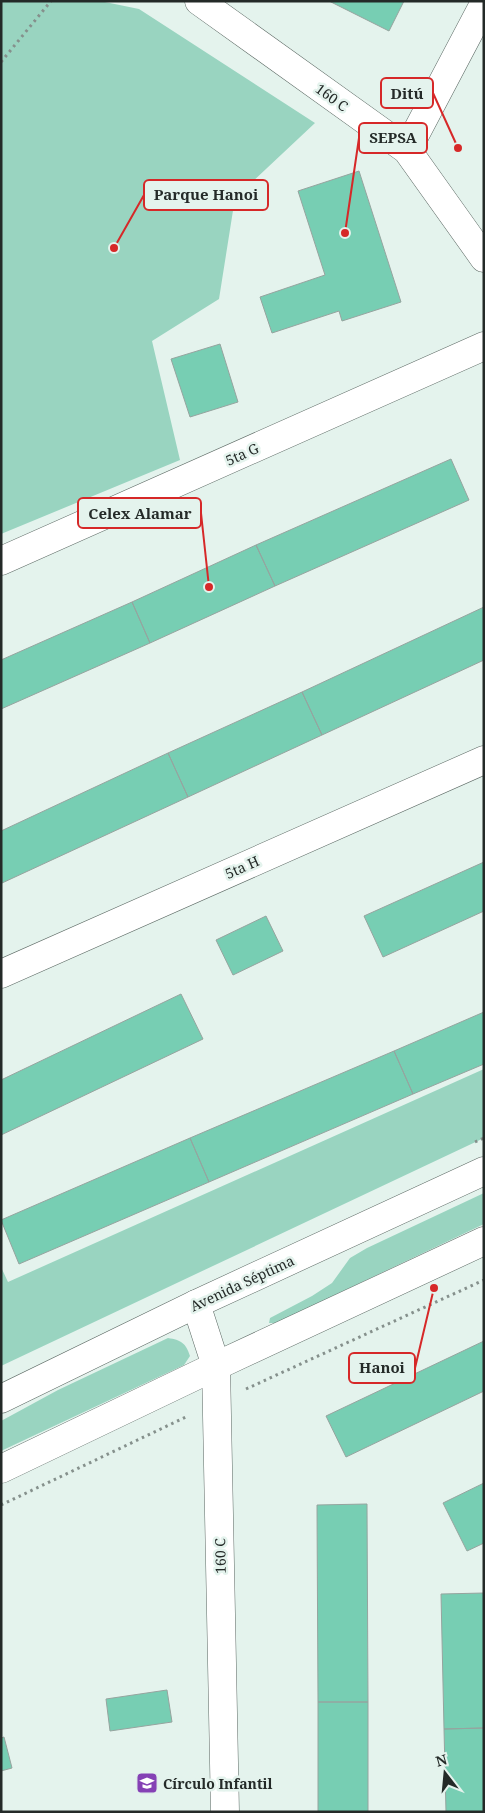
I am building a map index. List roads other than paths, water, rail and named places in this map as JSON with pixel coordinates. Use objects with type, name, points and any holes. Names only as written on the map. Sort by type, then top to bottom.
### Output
[{"type":"street","name":"160 C","points":[[198,1],[407,150],[484,258]]},
{"type":"street","points":[[407,150],[484,4]]},
{"type":"street","name":"5ta G","points":[[1,561],[484,346]]},
{"type":"street","name":"5ta H","points":[[1,974],[484,760]]},
{"type":"street","name":"Avenida Séptima","points":[[1,1399],[196,1304],[484,1171]]},
{"type":"street","points":[[1,1469],[484,1241]]},
{"type":"street","name":"160 C","points":[[196,1304],[216,1366],[225,1812]]},
{"type":"place","name":"Ditú","points":[[458,148]]},
{"type":"place","name":"SEPSA","points":[[345,233]]},
{"type":"place","name":"Parque Hanoi","points":[[114,248]]},
{"type":"place","name":"Celex Alamar","points":[[209,587]]},
{"type":"place","name":"Hanoi","points":[[434,1288]]},
{"type":"place","name":"Círculo Infantil","points":[[147,1783]]}]
